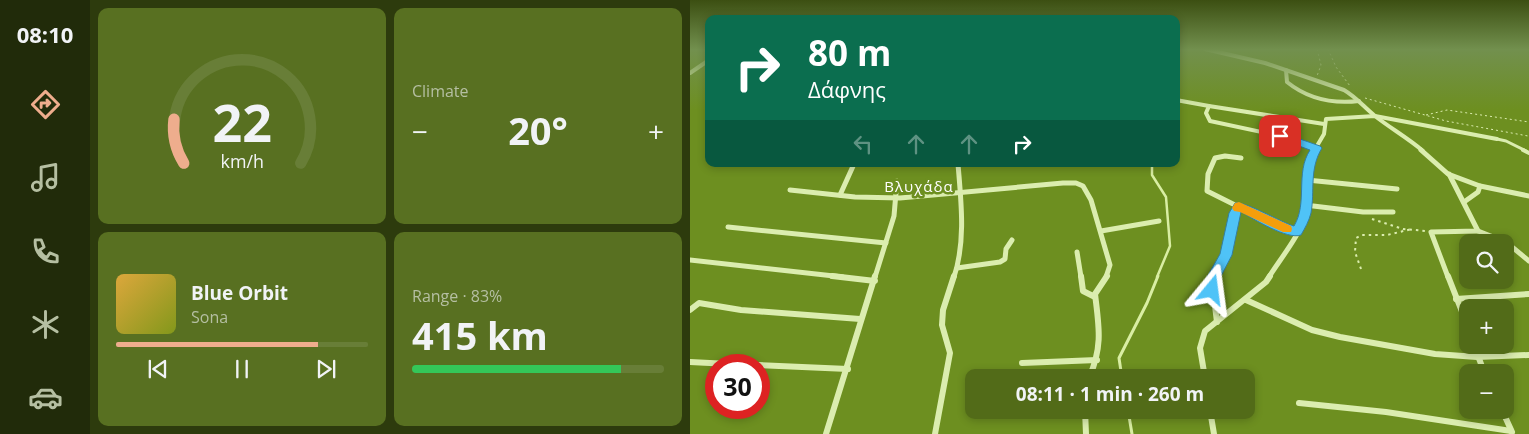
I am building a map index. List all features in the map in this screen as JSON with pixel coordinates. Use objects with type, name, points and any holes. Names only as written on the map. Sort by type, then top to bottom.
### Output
[{"type":"street","points":[[1359,101],[1330,101],[1311,96],[1287,82],[1286,70],[1353,96],[1359,101],[1375,116],[1407,137],[1448,174],[1478,231]]},
{"type":"street","points":[[1180,101],[1324,124]]},
{"type":"street","points":[[1209,106],[1206,113],[1210,121],[1280,136],[1317,148]]},
{"type":"street","points":[[1204,369],[1201,342],[1205,331],[1246,300],[1271,276],[1303,222],[1310,160],[1324,134],[1326,119],[1375,116],[1497,139]]},
{"type":"street","points":[[1241,158],[1225,156],[1215,158],[1208,170],[1207,191],[1277,226],[1297,232]]},
{"type":"street","points":[[840,195],[853,167]]},
{"type":"street","points":[[935,434],[950,353],[942,325],[943,310],[957,268],[962,221],[958,167]]},
{"type":"street","points":[[1448,174],[1480,186],[1529,196]]},
{"type":"street","points":[[1307,180],[1397,189]]},
{"type":"street","points":[[826,434],[848,369],[860,319],[875,281],[886,243],[898,198],[897,181]]},
{"type":"street","points":[[790,190],[898,198],[1076,183],[1082,185],[1088,191],[1110,265],[1108,275],[1095,291],[1100,333],[1096,360],[1092,369]]},
{"type":"street","points":[[1464,202],[1478,192],[1480,186]]},
{"type":"street","points":[[1306,205],[1363,212],[1393,212]]},
{"type":"street","points":[[1216,322],[1212,282],[1226,255],[1235,213],[1239,206]]},
{"type":"street","points":[[1101,231],[1159,221]]},
{"type":"street","points":[[728,227],[886,243]]},
{"type":"street","points":[[1459,305],[1432,232],[1478,231],[1517,247],[1529,261]]},
{"type":"street","points":[[957,268],[1000,262],[1005,259],[1006,249],[1012,240]]},
{"type":"street","points":[[1077,252],[1083,291],[1095,297]]},
{"type":"street","points":[[690,260],[875,281]]},
{"type":"street","points":[[1456,298],[1529,294]]},
{"type":"street","points":[[1246,300],[1312,330],[1340,338],[1435,354],[1477,357],[1529,355]]},
{"type":"street","points":[[690,310],[699,303],[741,310],[860,319]]},
{"type":"street","points":[[1476,354],[1480,364]]},
{"type":"street","points":[[1022,363],[1096,360]]},
{"type":"street","points":[[690,362],[705,363]]},
{"type":"street","points":[[770,365],[848,369]]},
{"type":"street","points":[[1299,403],[1395,413],[1512,433]]},
{"type":"street","points":[[1085,419],[1086,434]]},
{"type":"street","points":[[1212,419],[1214,434]]},
{"type":"street","points":[[1506,419],[1512,433]]},
{"type":"lane","points":[[1497,139],[1506,141],[1529,152]]},
{"type":"path","points":[[1314,80],[1319,69]]},
{"type":"path","points":[[1338,69],[1351,87],[1353,96],[1424,116],[1528,136]]},
{"type":"path","points":[[1424,116],[1431,112],[1447,110],[1529,122]]},
{"type":"path","points":[[1363,212],[1379,223],[1403,229],[1432,232]]},
{"type":"path","points":[[1361,270],[1355,252],[1356,238],[1362,235],[1387,236],[1412,229]]},
{"type":"waterway","points":[[1152,167],[1152,175],[1166,197],[1170,246],[1157,277]]},
{"type":"waterway","points":[[1121,369],[1119,358],[1147,303],[1158,276]]},
{"type":"waterway","points":[[1130,419],[1132,434]]},
{"type":"slow traffic","points":[[1238,208],[1239,206],[1277,226],[1287,229]]},
{"type":"district","name":"Βλυχάδα","points":[[919,187]]},
{"type":"route","points":[[1212,290],[1212,282],[1226,255],[1235,213],[1239,206],[1277,226],[1297,232],[1303,222],[1306,212],[1308,170],[1312,154],[1317,148],[1280,136]]}]
